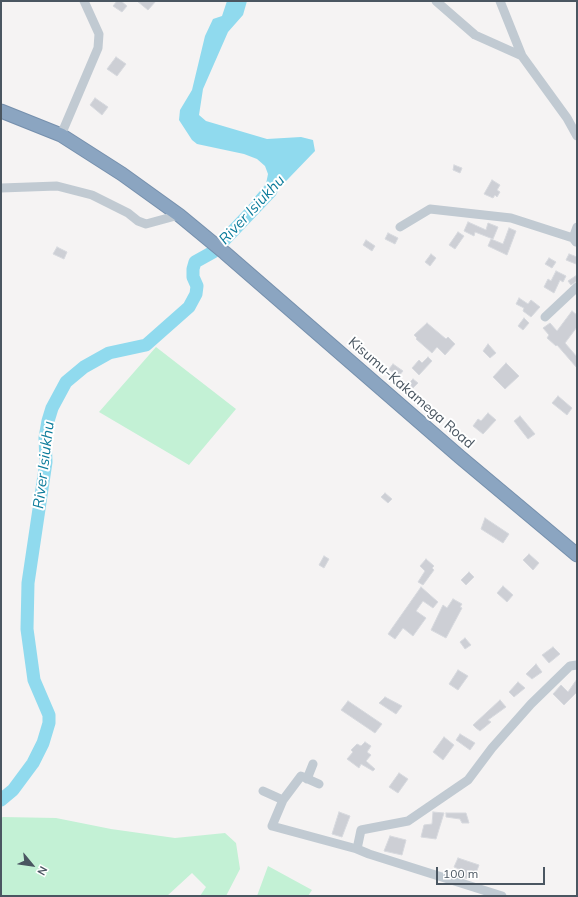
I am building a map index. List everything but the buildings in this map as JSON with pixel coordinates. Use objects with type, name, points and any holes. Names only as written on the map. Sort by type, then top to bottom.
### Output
[{"type":"highway","name":"Kisumu-Kakamega Road","points":[[1,111],[61,135],[122,174],[178,216],[225,253],[454,452],[577,555]]},
{"type":"street","points":[[61,135],[98,48],[99,34],[84,1]]},
{"type":"street","points":[[436,1],[475,35],[522,56]]},
{"type":"street","points":[[500,1],[522,56],[567,118],[577,136]]},
{"type":"street","points":[[1,188],[57,186],[92,194],[128,213],[138,221],[146,224],[178,216]]},
{"type":"street","points":[[400,227],[430,209],[510,218],[575,240],[577,227]]},
{"type":"street","points":[[544,317],[577,287]]},
{"type":"street","points":[[357,849],[361,830],[408,821],[468,780],[492,748],[531,704],[570,666],[577,664]]},
{"type":"street","points":[[307,779],[313,764]]},
{"type":"street","points":[[318,784],[302,776],[282,800],[272,826],[357,849],[502,896]]},
{"type":"street","points":[[264,791],[282,800]]},
{"type":"green space","points":[[156,347],[236,409],[189,465],[99,412]]},
{"type":"green space","points":[[1,818],[56,818],[111,829],[175,838],[225,833],[236,843],[240,869],[226,896],[200,896],[206,887],[192,873],[167,896],[1,896]]},
{"type":"green space","points":[[268,866],[312,890],[308,896],[257,896]]},
{"type":"water","points":[[227,1],[247,1],[243,15],[228,32],[203,89],[199,115],[206,121],[267,139],[301,137],[313,140],[315,151],[262,206],[254,198],[266,184],[268,174],[265,166],[257,159],[244,154],[197,144],[192,140],[179,120],[180,110],[192,90],[205,36],[213,19],[222,16]]},
{"type":"waterway","name":"River Isiukhu","points":[[1,800],[13,790],[33,763],[43,743],[49,723],[49,715],[34,680],[27,629],[28,583],[46,462],[45,438],[52,408],[66,382],[84,367],[109,353],[146,345],[189,307],[196,294],[197,286],[193,277],[195,262],[213,252],[271,191]]}]
